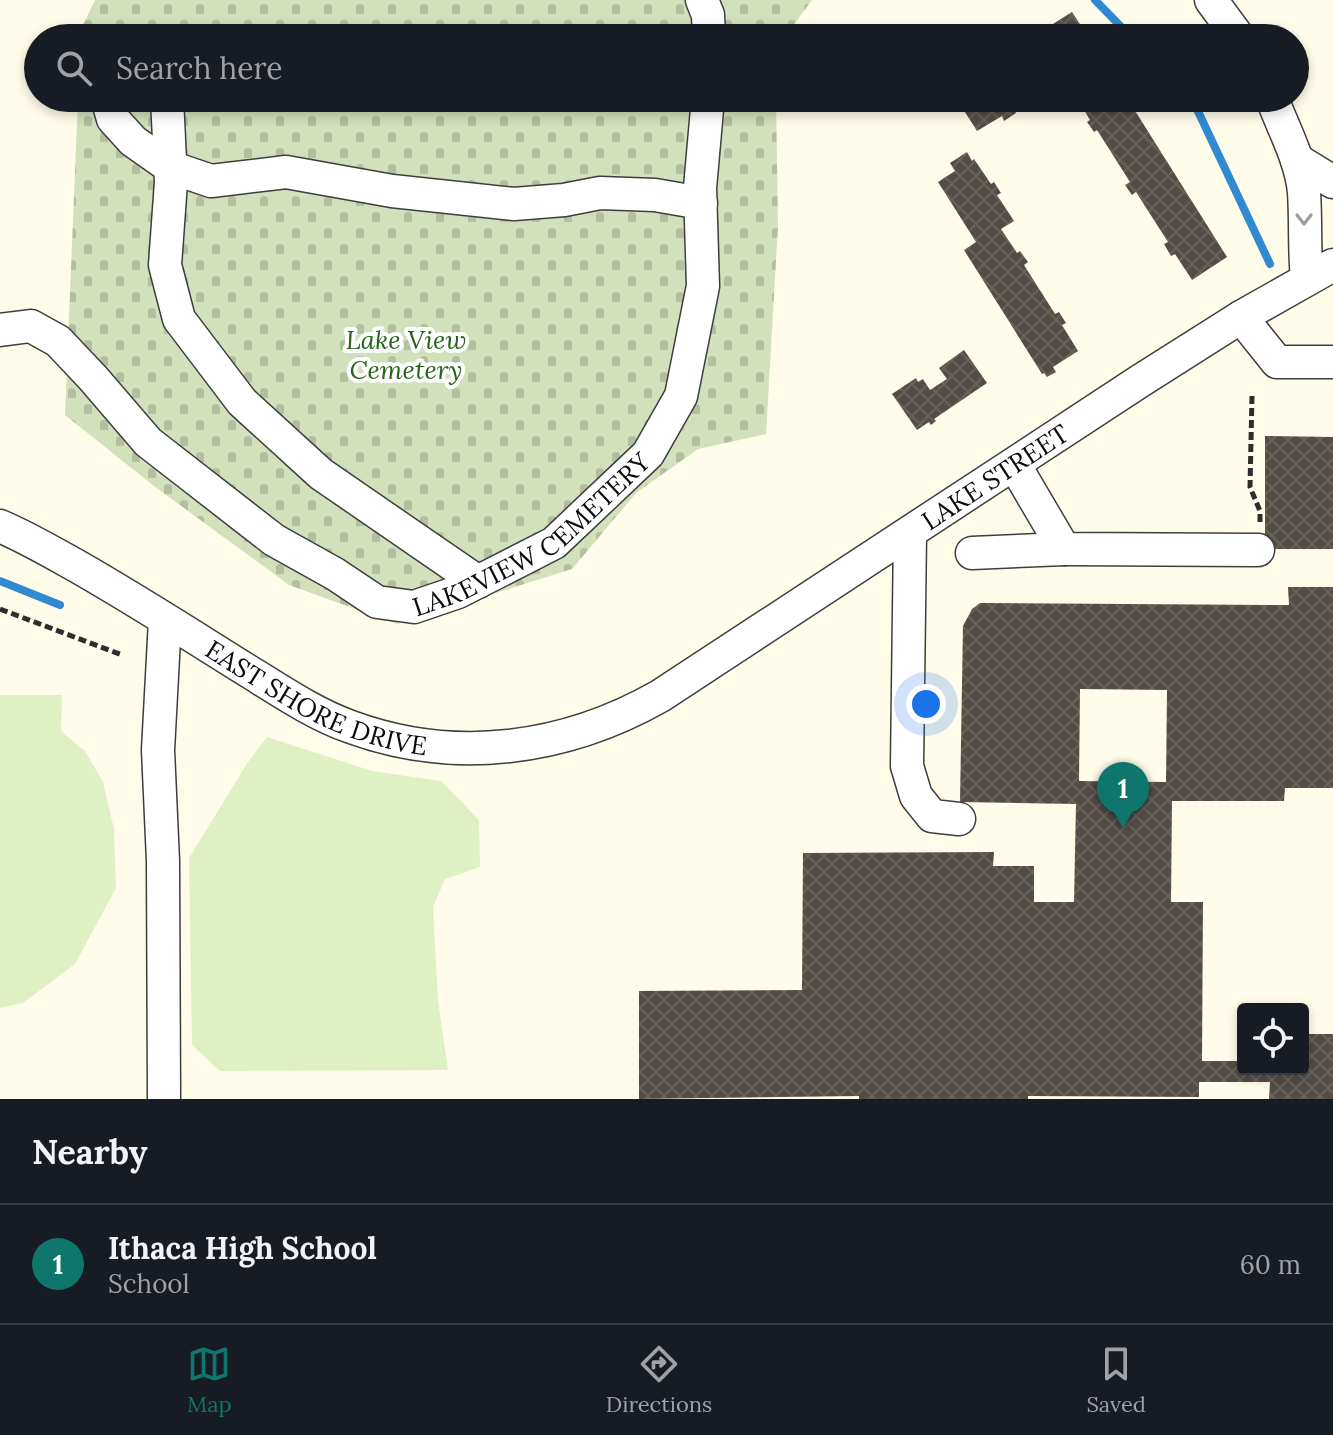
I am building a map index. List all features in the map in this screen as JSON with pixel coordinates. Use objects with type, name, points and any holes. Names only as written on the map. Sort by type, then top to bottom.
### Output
[{"type":"street","points":[[702,0],[708,24]]},
{"type":"street","points":[[1211,0],[1229,24]]},
{"type":"street","points":[[111,112],[113,119],[133,141],[170,167],[211,181],[286,172],[392,191],[514,204],[600,193],[655,195],[701,203]]},
{"type":"street","points":[[168,112],[170,167],[165,265],[179,319],[242,402],[321,474],[478,582]]},
{"type":"street","name":"LAKEVIEW CEMETERY","points":[[0,330],[31,326],[58,341],[148,442],[274,540],[377,602],[414,607],[458,592],[554,543],[648,454],[681,396],[703,286],[700,188],[707,112]]},
{"type":"street","points":[[1278,112],[1297,160],[1304,190],[1304,251],[1320,272]]},
{"type":"street","points":[[1297,160],[1333,182]]},
{"type":"street","name":"LAKE STREET","points":[[660,696],[1241,317],[1320,272]]},
{"type":"street","points":[[1241,317],[1277,362],[1333,362]]},
{"type":"street","points":[[1014,464],[1064,549]]},
{"type":"street","name":"EAST SHORE DRIVE","points":[[1,522],[291,697],[349,727],[386,738],[437,747],[502,748],[564,737],[629,713],[660,696]]},
{"type":"street","points":[[910,533],[907,766],[916,796],[932,816],[959,819]]},
{"type":"street","points":[[972,553],[1064,549],[1258,550]]},
{"type":"street","points":[[164,1099],[163,861],[158,750],[165,620]]},
{"type":"path","points":[[1252,396],[1250,487],[1260,511],[1258,550]]},
{"type":"path","points":[[0,609],[122,655]]},
{"type":"green space","points":[[95,0],[812,0],[794,24],[83,24]]},
{"type":"green space","name":"Lake View Cemetery","points":[[77,112],[776,112],[778,226],[766,434],[698,449],[636,493],[572,569],[397,624],[289,585],[154,486],[65,415]]},
{"type":"green space","points":[[0,695],[62,695],[61,731],[85,751],[103,782],[114,829],[116,888],[75,964],[23,1003],[0,1008]]},
{"type":"green space","points":[[267,737],[372,771],[441,781],[479,820],[480,867],[445,879],[433,907],[438,1001],[448,1070],[220,1071],[192,1045],[189,858],[248,762]]},
{"type":"building","points":[[1072,12],[1080,24],[1053,24]]},
{"type":"building","points":[[965,112],[1016,113],[1004,121],[1002,116],[977,131]]},
{"type":"building","points":[[1085,112],[1136,112],[1227,257],[1192,280],[1175,254],[1171,256],[1164,244],[1168,242],[1136,192],[1132,195],[1125,185],[1130,182],[1097,130],[1094,132],[1087,122],[1090,120]]},
{"type":"building","points":[[967,152],[1001,193],[997,195],[1014,221],[1001,229],[1017,253],[1020,251],[1028,262],[1024,265],[1055,314],[1059,312],[1066,323],[1062,325],[1078,351],[1053,367],[1056,372],[1047,377],[1042,374],[964,250],[976,242],[938,182],[955,171],[950,163]]},
{"type":"building","points":[[964,350],[987,383],[934,419],[936,421],[931,425],[929,422],[917,430],[892,394],[916,378],[918,382],[923,379],[930,390],[947,379],[939,368]]},
{"type":"building","points":[[1265,436],[1333,437],[1333,549],[1265,549]]},
{"type":"building","points":[[1288,587],[1333,587],[1333,788],[1285,788],[1284,801],[1172,801],[1171,902],[1203,902],[1202,1061],[1237,1061],[1237,1075],[1309,1075],[1309,1034],[1333,1034],[1333,1099],[1269,1099],[1270,1082],[1199,1082],[1199,1097],[639,1099],[639,991],[802,990],[803,853],[994,852],[993,866],[1034,866],[1034,902],[1074,902],[1076,804],[960,802],[963,626],[972,609],[980,603],[1289,605]],"holes":[[[1080,689],[1167,690],[1166,782],[1079,781]]]},
{"type":"waterway","points":[[1095,0],[1118,24]]},
{"type":"waterway","points":[[1198,112],[1270,264]]},
{"type":"waterway","points":[[0,581],[60,605]]},
{"type":"place","name":"Ithaca High School","points":[[1123,828]]}]
